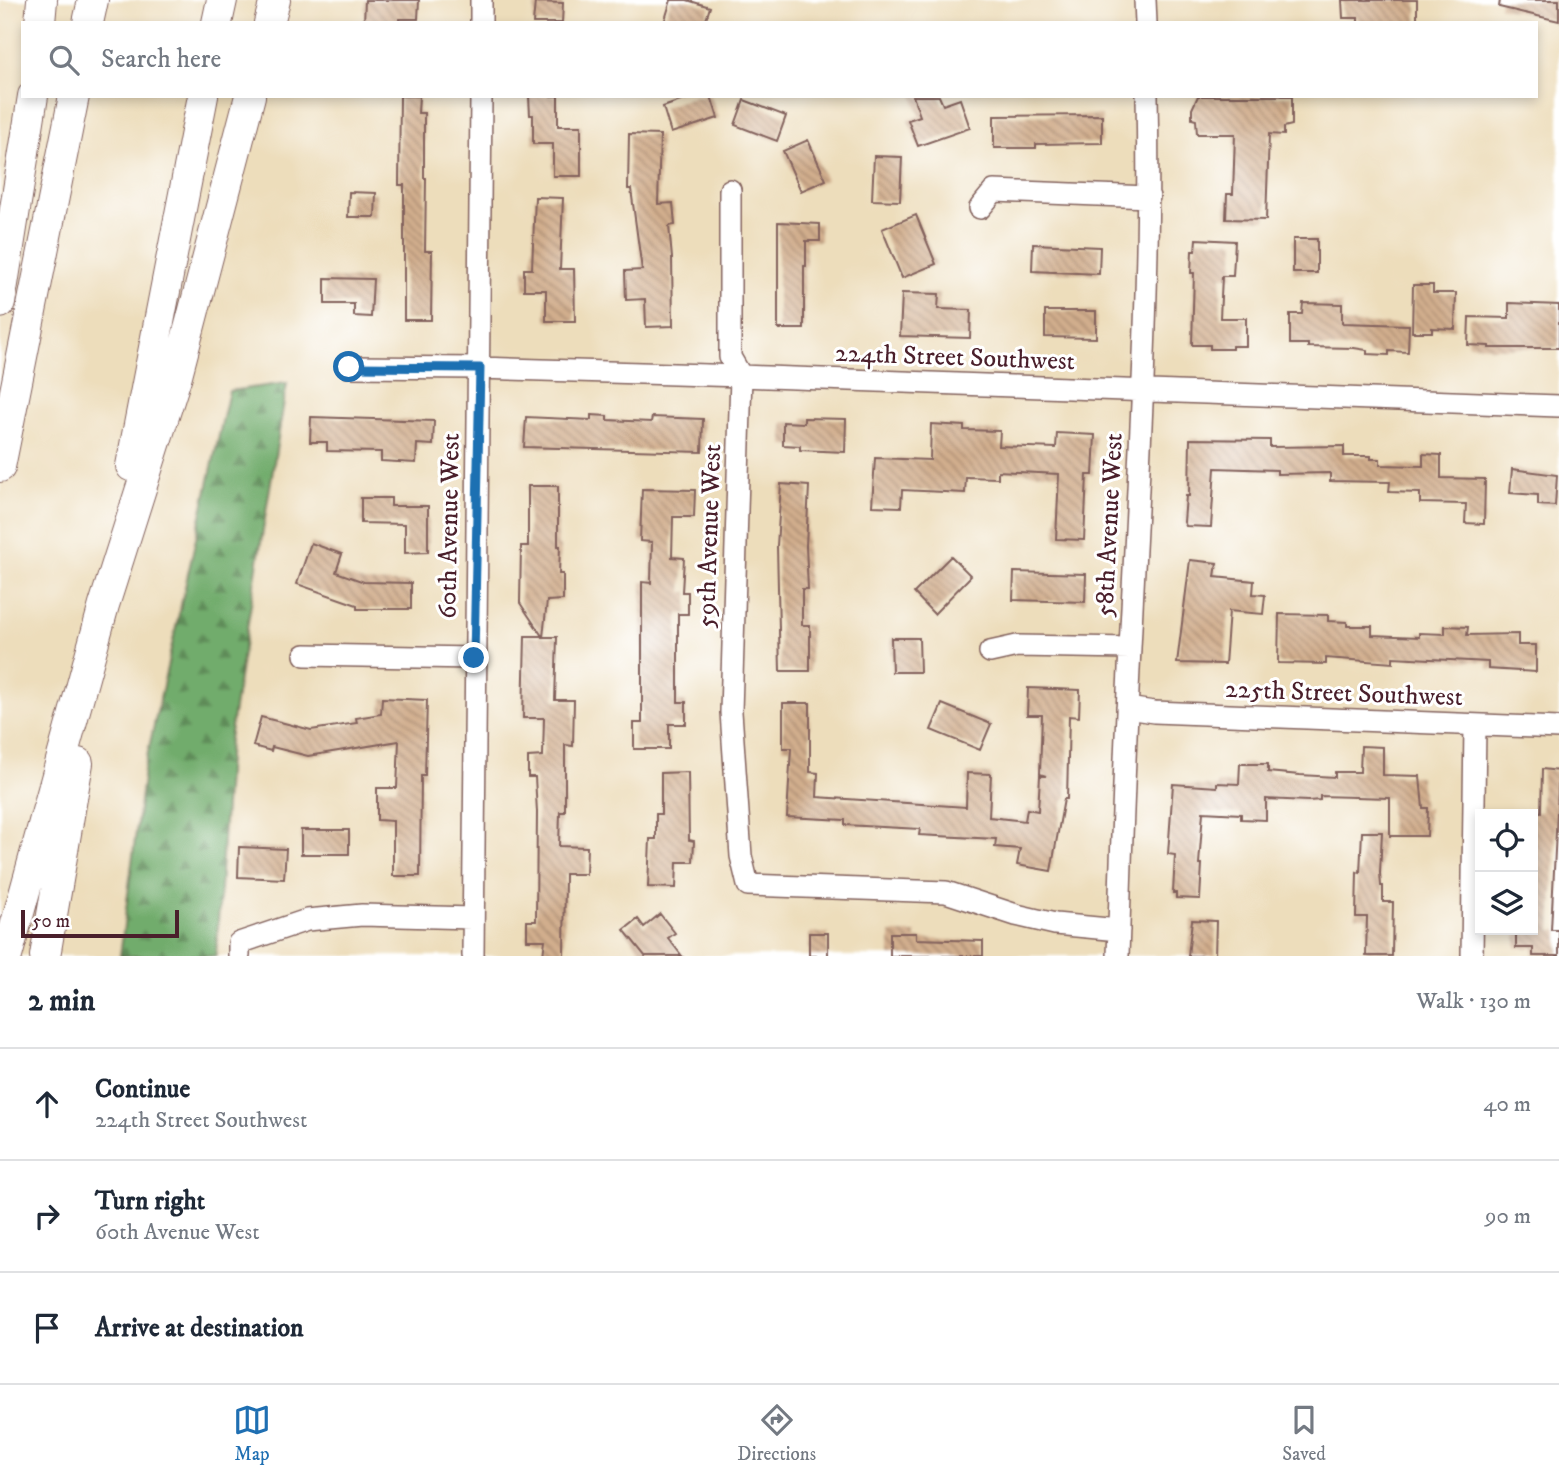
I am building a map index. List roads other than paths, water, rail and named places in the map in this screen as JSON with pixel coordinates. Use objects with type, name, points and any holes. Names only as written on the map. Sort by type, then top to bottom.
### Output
[{"type":"highway","points":[[40,21],[42,0]]},
{"type":"highway","points":[[88,21],[93,0]]},
{"type":"highway","points":[[217,21],[222,0]]},
{"type":"highway","points":[[270,21],[275,0]]},
{"type":"highway","points":[[0,303],[33,98]]},
{"type":"highway","points":[[0,467],[74,98]]},
{"type":"highway","points":[[45,956],[104,605],[203,98]]},
{"type":"highway","points":[[7,956],[104,605],[177,375],[249,98]]},
{"type":"street","points":[[481,0],[481,21]]},
{"type":"street","points":[[1145,0],[1146,21]]},
{"type":"street","name":"60th Avenue West","points":[[473,956],[481,98]]},
{"type":"street","name":"58th Avenue West","points":[[1118,956],[1143,390],[1149,197],[1147,98]]},
{"type":"street","name":"59th Avenue West","points":[[730,190],[730,357],[741,376],[731,712],[741,856],[748,885],[946,891],[1016,915],[1055,924],[1119,929]]},
{"type":"street","points":[[979,208],[994,191],[1149,197]]},
{"type":"street","name":"224th Street Southwest","points":[[349,367],[741,376],[1559,406]]},
{"type":"street","points":[[990,652],[1017,646],[1130,649]]},
{"type":"street","points":[[305,655],[474,658]]},
{"type":"street","name":"225th Street Southwest","points":[[1127,708],[1154,712],[1559,728]]},
{"type":"street","points":[[1472,956],[1475,725]]},
{"type":"street","points":[[239,949],[307,920],[362,915],[472,918]]}]
